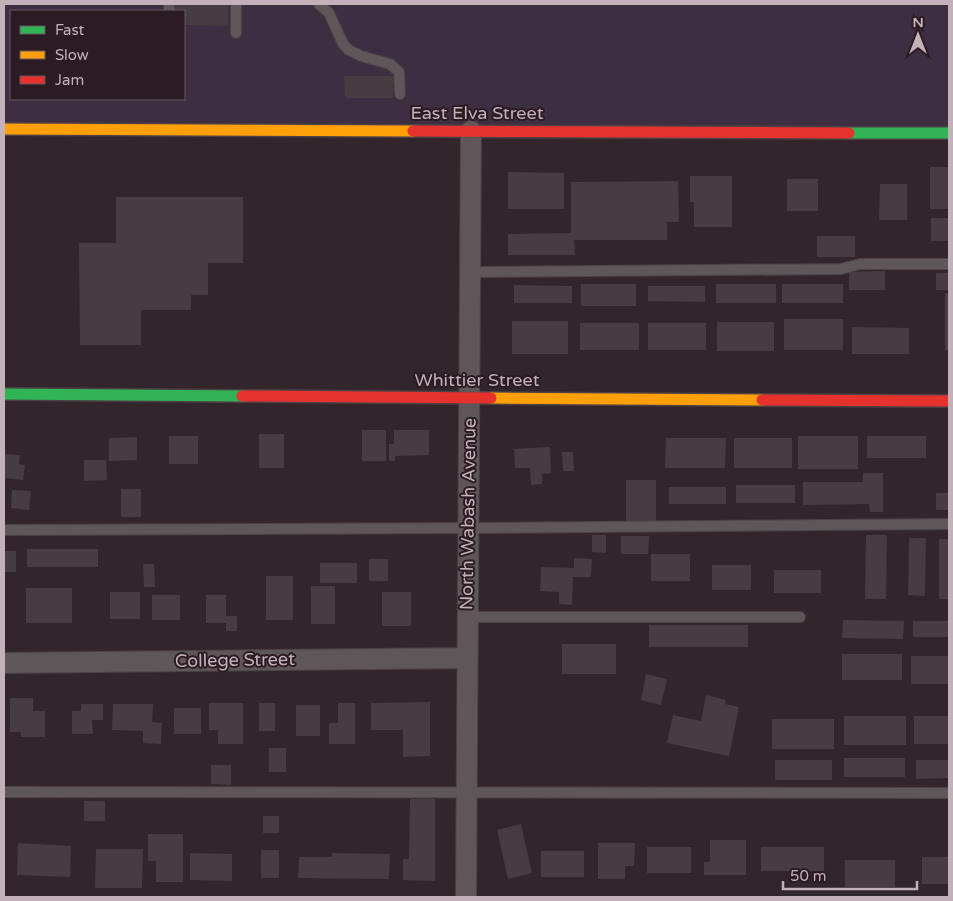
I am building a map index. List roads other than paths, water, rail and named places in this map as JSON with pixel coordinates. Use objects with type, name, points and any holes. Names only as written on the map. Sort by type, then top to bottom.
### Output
[{"type":"street","name":"East Elva Street","points":[[4,129],[949,133]]},
{"type":"street","name":"North Wabash Avenue","points":[[466,897],[471,131]]},
{"type":"street","name":"Whittier Street","points":[[4,394],[949,401]]},
{"type":"street","name":"College Street","points":[[4,663],[467,658]]},
{"type":"lane","points":[[236,4],[236,33]]},
{"type":"lane","points":[[319,4],[329,14],[343,44],[349,50],[361,56],[390,64],[399,72],[400,94]]},
{"type":"lane","points":[[470,272],[841,269],[860,264],[949,264]]},
{"type":"lane","points":[[4,530],[949,524]]},
{"type":"lane","points":[[467,617],[800,617]]},
{"type":"lane","points":[[4,792],[949,793]]}]
